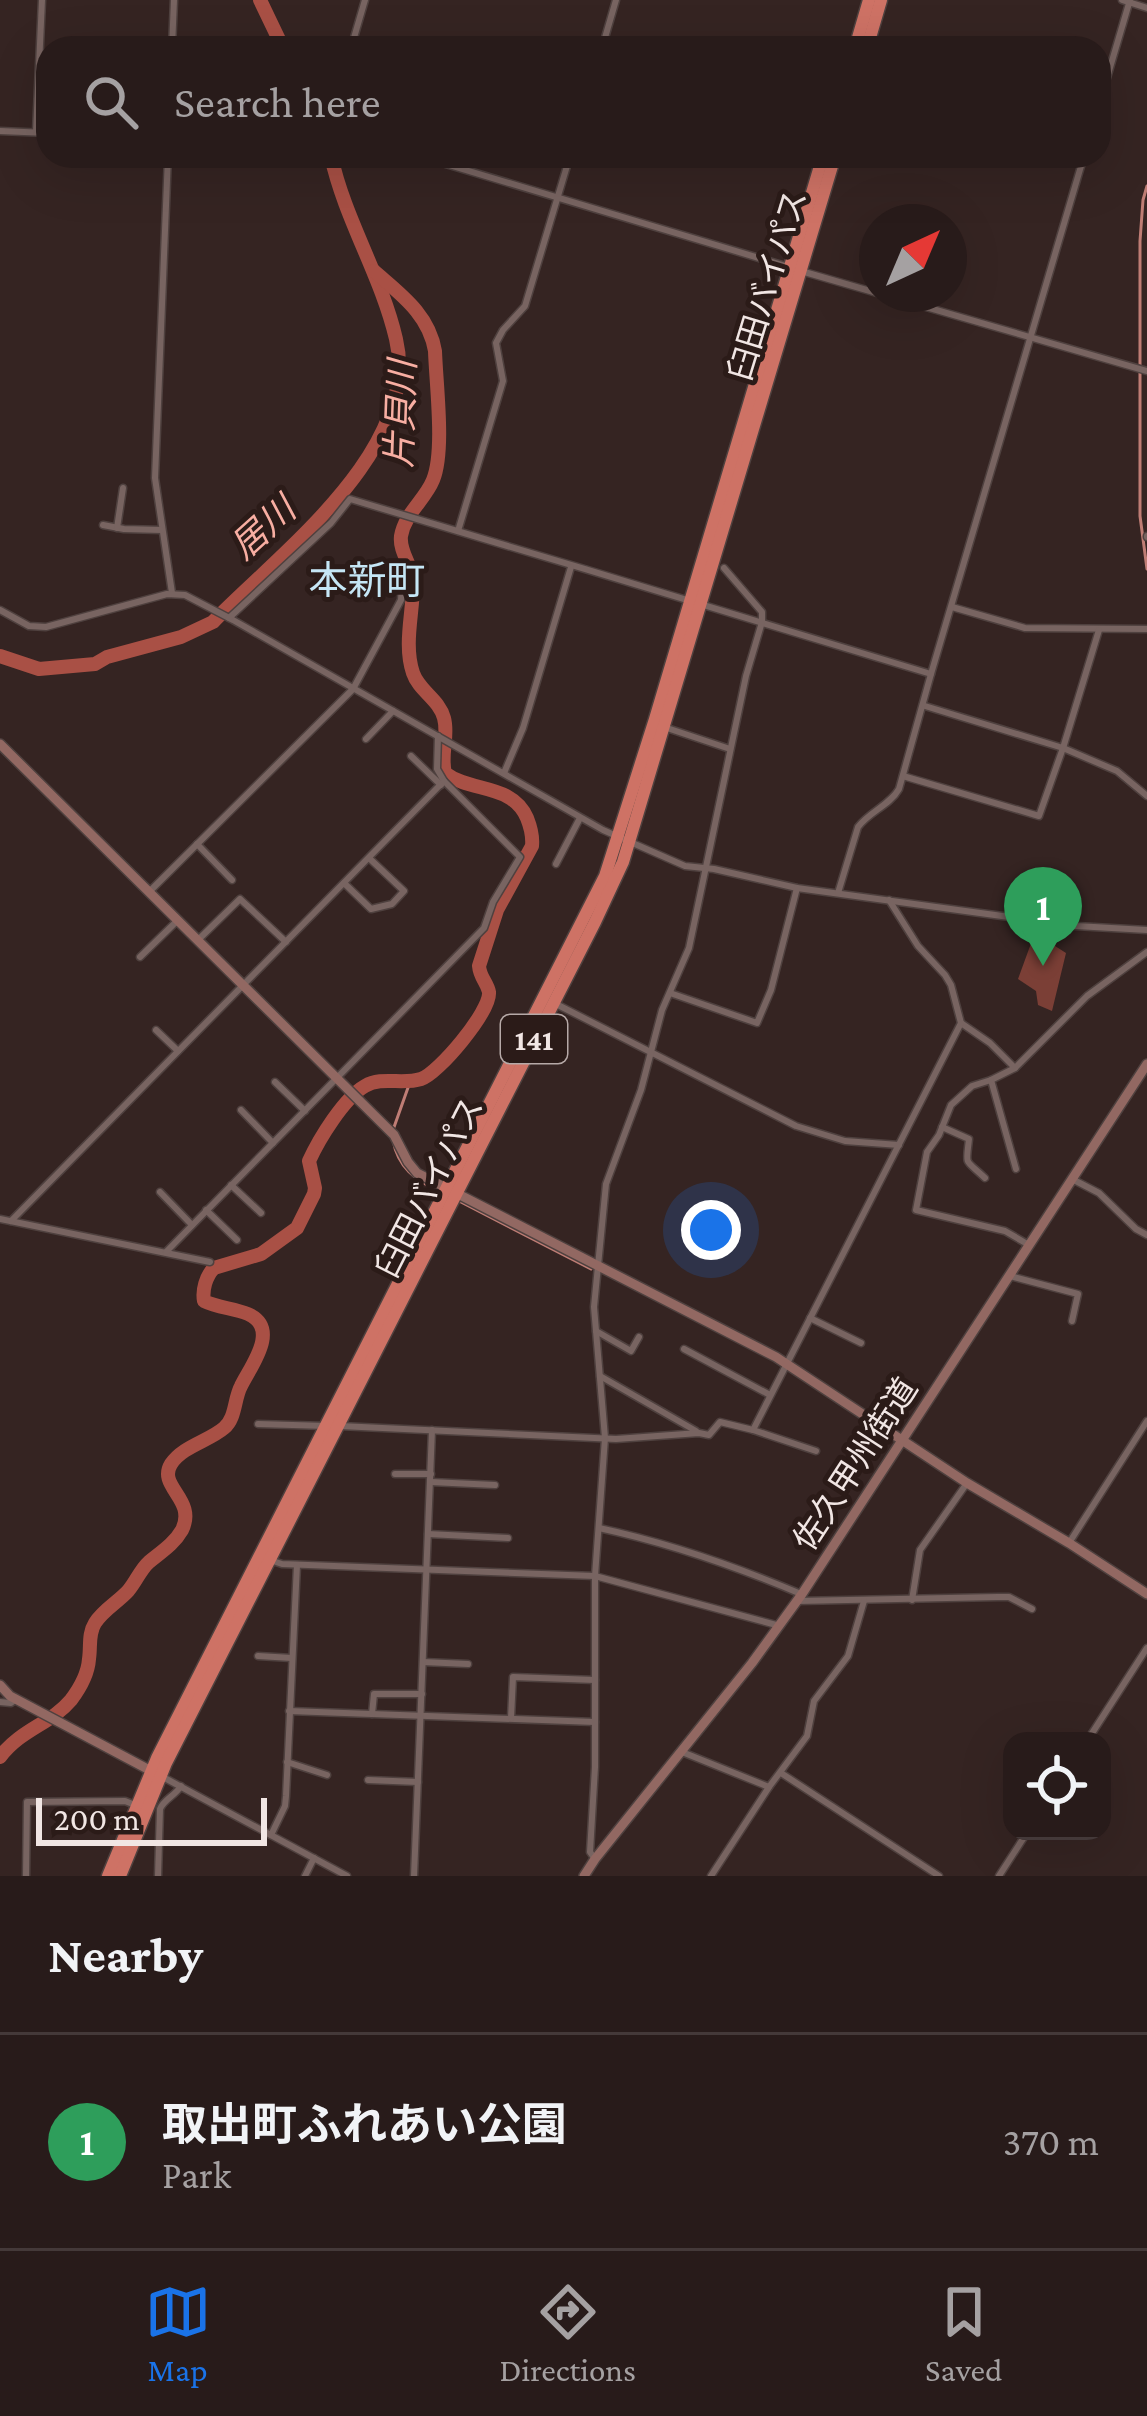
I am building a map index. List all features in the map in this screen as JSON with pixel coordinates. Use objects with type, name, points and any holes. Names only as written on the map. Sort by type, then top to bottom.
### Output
[{"type":"highway","points":[[858,36],[869,0]]},
{"type":"highway","points":[[870,36],[881,0]]},
{"type":"highway","name":"臼田バイパス","points":[[451,1190],[614,882],[795,268],[820,168]]},
{"type":"highway","name":"臼田バイパス","points":[[795,268],[831,168]]},
{"type":"highway","name":"臼田バイパス","points":[[120,1876],[156,1774],[624,840],[664,727],[696,601]]},
{"type":"highway","name":"臼田バイパス","points":[[108,1876],[135,1805],[269,1560],[332,1426]]},
{"type":"street","points":[[42,0],[43,36]]},
{"type":"street","points":[[172,36],[174,0]]},
{"type":"street","points":[[354,36],[365,0]]},
{"type":"street","points":[[606,36],[616,0]]},
{"type":"street","points":[[1111,62],[1128,1],[1147,8]]},
{"type":"street","points":[[0,131],[36,133]]},
{"type":"street","points":[[168,168],[155,478],[172,593]]},
{"type":"street","points":[[458,168],[859,287]]},
{"type":"street","points":[[458,531],[502,381],[496,343],[525,306],[566,168]]},
{"type":"street","points":[[838,893],[858,827],[897,794],[1080,168]]},
{"type":"street","points":[[943,312],[1143,370]]},
{"type":"street","points":[[117,528],[123,488]]},
{"type":"street","points":[[224,615],[331,523],[350,500],[931,674]]},
{"type":"street","points":[[103,525],[162,530]]},
{"type":"street","points":[[504,773],[523,728],[571,567]]},
{"type":"street","points":[[595,1859],[590,1852],[595,1576],[605,1438],[594,1307],[606,1184],[637,1103],[662,1010],[689,948],[746,676],[762,622],[762,612],[724,568]]},
{"type":"street","points":[[149,892],[352,689],[401,600],[402,585]]},
{"type":"street","points":[[0,610],[29,626],[46,628],[172,593],[185,596],[580,818],[686,866],[797,888],[1076,926],[1147,930]]},
{"type":"street","points":[[952,607],[1025,628],[1147,629]]},
{"type":"street","points":[[903,776],[1039,816],[1099,629]]},
{"type":"street","points":[[924,706],[1064,748],[1117,771],[1147,796]]},
{"type":"street","points":[[366,739],[392,711]]},
{"type":"street","points":[[664,727],[730,749]]},
{"type":"street","points":[[439,736],[437,769],[442,783]]},
{"type":"street","points":[[0,744],[394,1135],[417,1173],[787,1364],[1147,1594]]},
{"type":"street","points":[[166,1252],[484,928],[520,856],[411,756]]},
{"type":"street","points":[[11,1221],[442,783]]},
{"type":"street","points":[[556,864],[580,818]]},
{"type":"street","points":[[197,844],[232,880]]},
{"type":"street","points":[[344,883],[371,909],[392,904],[404,891],[369,857]]},
{"type":"street","points":[[670,994],[757,1023],[771,990],[797,888]]},
{"type":"street","points":[[198,940],[240,898],[286,942]]},
{"type":"street","points":[[889,900],[951,985],[961,1023],[1015,1068]]},
{"type":"street","points":[[140,957],[178,920]]},
{"type":"street","points":[[1029,1246],[1005,1231],[916,1210],[927,1152],[955,1100],[973,1086],[1015,1068],[1087,996],[1147,952]]},
{"type":"street","points":[[553,1002],[813,1132],[845,1141],[899,1145]]},
{"type":"street","points":[[754,1430],[961,1023]]},
{"type":"street","points":[[157,1030],[178,1051]]},
{"type":"street","name":"佐久甲州街道","points":[[584,1876],[800,1598],[1147,1064]]},
{"type":"street","points":[[991,1080],[1016,1169]]},
{"type":"street","points":[[275,1082],[305,1111]]},
{"type":"street","points":[[241,1110],[273,1143]]},
{"type":"street","points":[[942,1127],[969,1139],[967,1163],[985,1178]]},
{"type":"street","points":[[1072,1179],[1099,1193],[1147,1235]]},
{"type":"street","points":[[232,1185],[261,1213]]},
{"type":"street","points":[[160,1192],[192,1225]]},
{"type":"street","points":[[206,1210],[237,1240]]},
{"type":"street","points":[[0,1219],[210,1262]]},
{"type":"street","points":[[1010,1276],[1078,1294],[1072,1321]]},
{"type":"street","points":[[810,1318],[861,1343]]},
{"type":"street","points":[[596,1331],[631,1351],[639,1337]]},
{"type":"street","points":[[684,1349],[770,1395]]},
{"type":"street","points":[[600,1376],[699,1432],[709,1435],[725,1421],[816,1451]]},
{"type":"street","points":[[1069,1543],[1147,1421]]},
{"type":"street","points":[[258,1424],[605,1438],[699,1432]]},
{"type":"street","points":[[414,1876],[432,1430]]},
{"type":"street","points":[[394,1474],[495,1485]]},
{"type":"street","points":[[912,1600],[920,1550],[967,1483]]},
{"type":"street","points":[[599,1528],[727,1563],[800,1598],[1009,1598],[1032,1609]]},
{"type":"street","points":[[428,1534],[508,1538]]},
{"type":"street","points":[[269,1560],[595,1576],[780,1626]]},
{"type":"street","points":[[271,1835],[285,1806],[297,1564]]},
{"type":"street","points":[[711,1876],[807,1736],[814,1701],[848,1656],[864,1601]]},
{"type":"street","points":[[1093,1732],[1147,1648]]},
{"type":"street","points":[[258,1656],[292,1658]]},
{"type":"street","points":[[423,1662],[468,1664]]},
{"type":"street","points":[[511,1719],[513,1677],[595,1680]]},
{"type":"street","points":[[0,1685],[16,1699],[346,1876]]},
{"type":"street","points":[[373,1714],[374,1694],[422,1694]]},
{"type":"street","points":[[0,1702],[16,1699]]},
{"type":"street","points":[[289,1711],[595,1722]]},
{"type":"street","points":[[682,1752],[770,1787]]},
{"type":"street","points":[[287,1762],[327,1775]]},
{"type":"street","points":[[781,1772],[939,1876]]},
{"type":"street","points":[[368,1780],[418,1782]]},
{"type":"street","points":[[158,1876],[160,1809],[181,1786]]},
{"type":"street","points":[[26,1876],[27,1802],[135,1805]]},
{"type":"street","points":[[999,1876],[1022,1840]]},
{"type":"street","points":[[305,1876],[314,1858]]},
{"type":"shaded area","points":[[1037,927],[1060,933],[1055,946],[1066,953],[1052,1011],[1038,1005],[1036,991],[1018,979]]},
{"type":"waterway","name":"片貝川","points":[[260,0],[277,36]]},
{"type":"waterway","name":"居川","points":[[0,656],[39,669],[95,664],[213,622],[307,531],[367,459],[388,420],[398,380],[396,339],[335,168]]},
{"type":"waterway","points":[[1147,186],[1140,241],[1140,516],[1147,569]]},
{"type":"waterway","name":"片貝川","points":[[0,1757],[74,1695],[87,1670],[95,1623],[182,1530],[185,1510],[169,1480],[171,1464],[231,1419],[260,1348],[262,1329],[248,1314],[204,1301],[209,1275],[214,1268],[261,1254],[297,1228],[314,1194],[309,1161],[333,1120],[357,1092],[372,1083],[414,1081],[429,1075],[473,1027],[489,992],[479,966],[497,910],[532,846],[527,818],[512,799],[445,773],[444,718],[413,673],[409,639],[413,580],[401,536],[437,467],[435,351],[420,315],[374,271]]},
{"type":"waterway","points":[[393,1130],[410,1082]]},
{"type":"waterway","points":[[393,1140],[409,1172],[439,1192]]},
{"type":"waterway","points":[[459,1201],[591,1269]]},
{"type":"place","name":"取出町ふれあい公園","points":[[1043,966]]},
{"type":"district","name":"本新町","points":[[367,580]]}]
